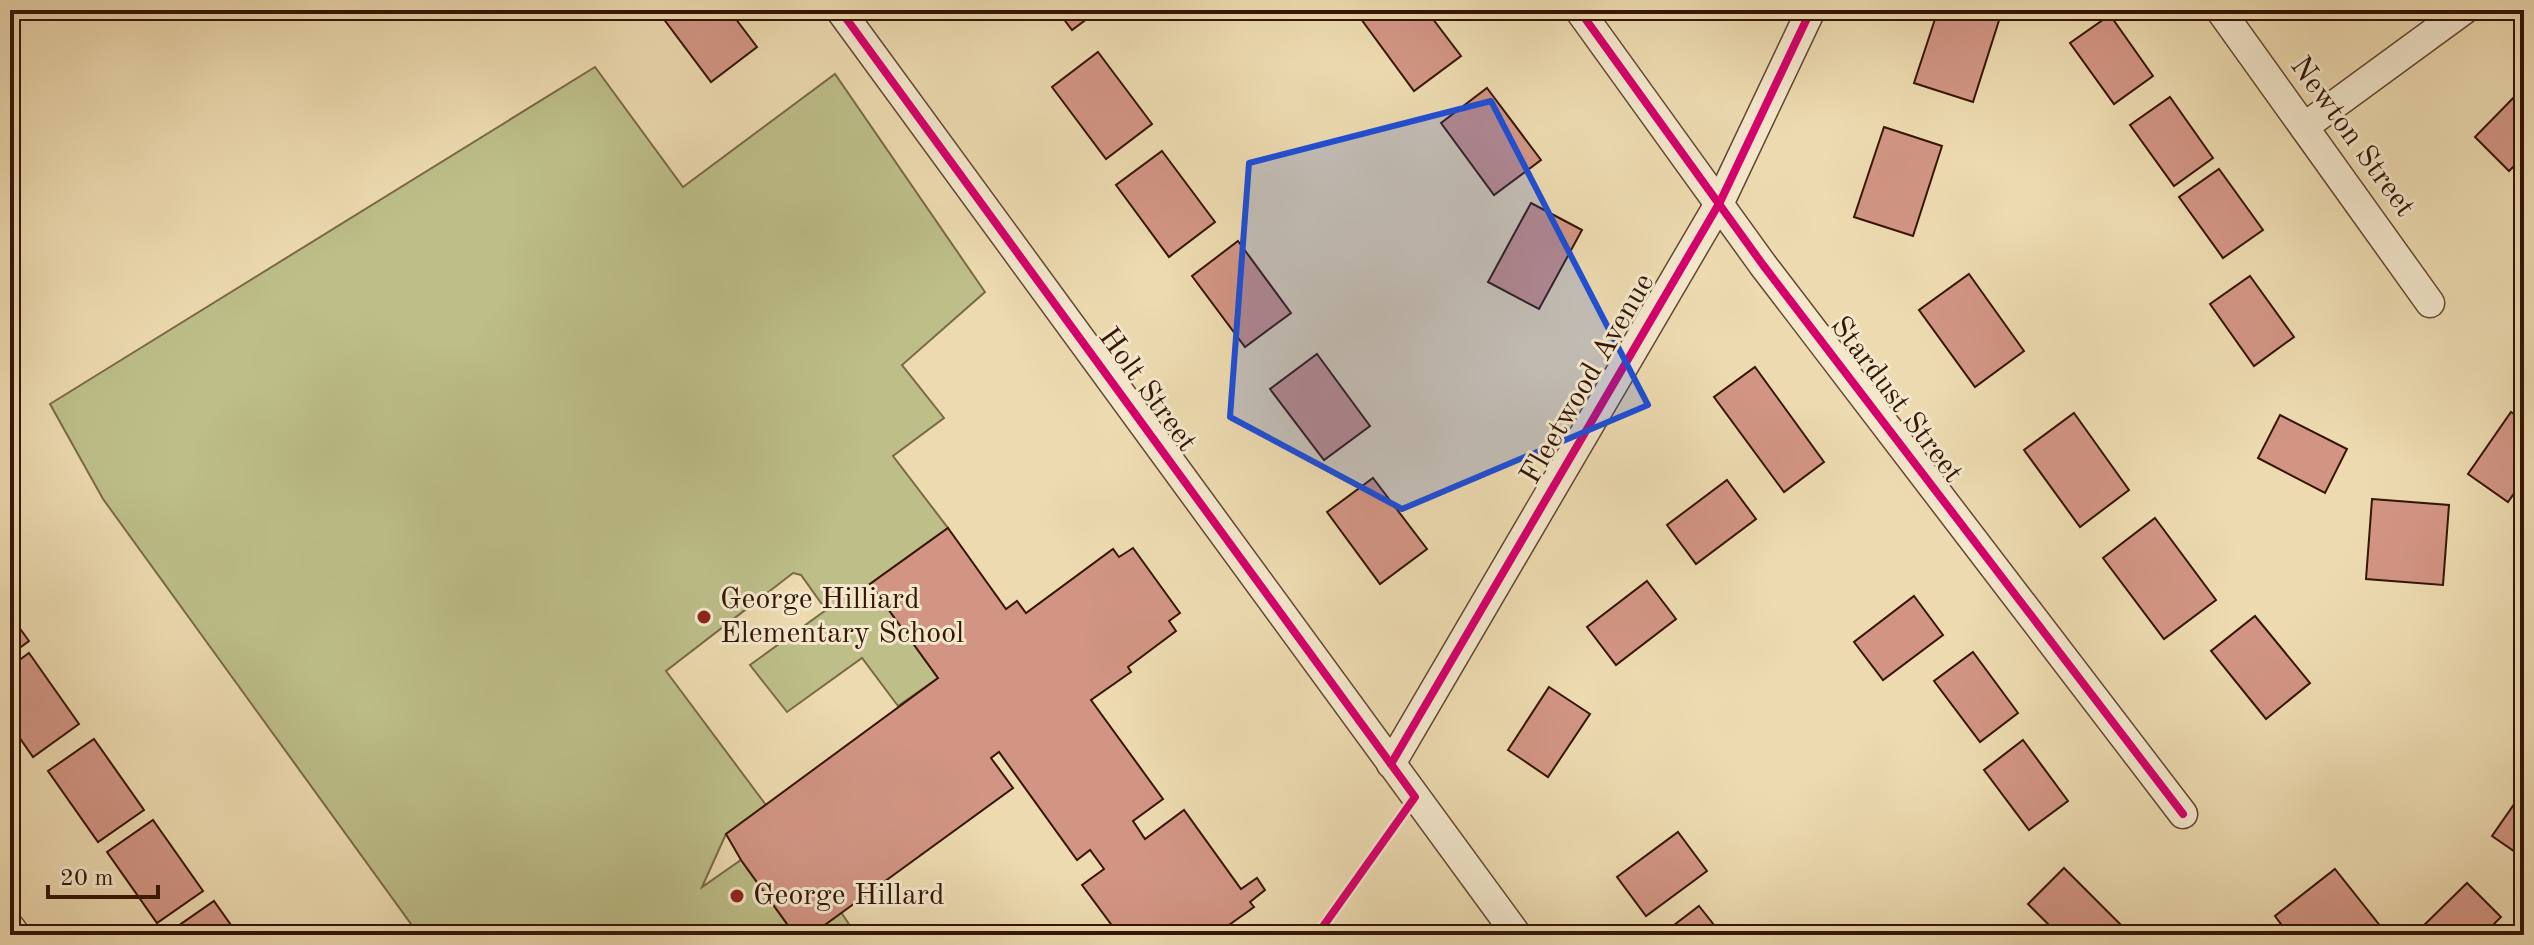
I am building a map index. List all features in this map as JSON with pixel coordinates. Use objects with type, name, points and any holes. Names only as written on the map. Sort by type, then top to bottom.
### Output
[{"type":"street","name":"Holt Street","points":[[840,10],[1517,935]]},
{"type":"street","name":"Stardust Street","points":[[1579,10],[1763,265],[2183,814]]},
{"type":"street","name":"Fleetwood Avenue","points":[[1391,764],[1720,202],[1811,10]]},
{"type":"street","name":"Newton Street","points":[[2220,10],[2430,303]]},
{"type":"street","points":[[2304,127],[2464,10]]},
{"type":"street","points":[[10,927],[16,935]]},
{"type":"highlighted area","points":[[1491,101],[1648,405],[1402,509],[1230,417],[1249,163]]},
{"type":"green space","points":[[595,67],[683,187],[835,74],[985,292],[902,365],[944,418],[893,456],[948,528],[870,584],[938,678],[898,706],[862,658],[787,712],[750,665],[826,610],[801,575],[793,573],[666,671],[766,805],[726,834],[702,887],[741,860],[795,935],[419,935],[103,499],[50,404]]},
{"type":"green space","points":[[841,912],[856,935],[811,935]]},
{"type":"building","points":[[657,10],[729,10],[757,47],[711,82]]},
{"type":"building","points":[[1057,10],[1099,10],[1072,30]]},
{"type":"building","points":[[1373,10],[1426,10],[1461,56],[1414,91],[1361,19]]},
{"type":"building","points":[[1938,10],[2002,11],[1973,102],[1914,83]]},
{"type":"building","points":[[2110,15],[2153,76],[2114,104],[2070,43]]},
{"type":"building","points":[[1098,52],[1152,124],[1106,159],[1052,87]]},
{"type":"building","points":[[2524,87],[2524,156],[2509,171],[2475,137]]},
{"type":"building","points":[[1487,88],[1541,160],[1494,195],[1441,123]]},
{"type":"building","points":[[2170,97],[2213,158],[2174,186],[2130,125]]},
{"type":"building","points":[[1884,127],[1942,146],[1913,236],[1854,217]]},
{"type":"building","points":[[1162,151],[1215,222],[1169,257],[1116,185]]},
{"type":"building","points":[[2219,169],[2263,230],[2223,258],[2179,197]]},
{"type":"building","points":[[1531,203],[1582,230],[1539,309],[1488,282]]},
{"type":"building","points":[[1238,241],[1291,313],[1245,347],[1192,276]]},
{"type":"building","points":[[1969,274],[2024,351],[1975,387],[1919,310]]},
{"type":"building","points":[[2250,276],[2294,337],[2254,366],[2210,304]]},
{"type":"building","points":[[1317,354],[1370,426],[1324,460],[1270,389]]},
{"type":"building","points":[[1755,367],[1824,462],[1784,492],[1714,397]]},
{"type":"building","points":[[2511,412],[2524,421],[2524,479],[2508,502],[2468,474]]},
{"type":"building","points":[[2074,413],[2129,490],[2080,527],[2024,450]]},
{"type":"building","points":[[2280,415],[2347,449],[2325,493],[2258,458]]},
{"type":"building","points":[[1373,478],[1427,549],[1380,584],[1327,512]]},
{"type":"building","points":[[1727,480],[1756,519],[1696,564],[1667,525]]},
{"type":"building","points":[[2372,499],[2449,505],[2443,585],[2366,579]]},
{"type":"building","points":[[2155,518],[2216,600],[2164,639],[2103,558]]},
{"type":"building","name":"George Hilliard Elementary School","points":[[948,528],[1006,609],[1017,601],[1026,613],[1113,549],[1119,557],[1133,548],[1180,613],[1169,621],[1176,631],[1128,667],[1131,672],[1091,700],[1163,799],[1133,821],[1145,839],[1184,810],[1241,889],[1257,878],[1265,890],[1250,902],[1254,907],[1215,935],[1119,935],[1082,885],[1104,869],[1090,850],[1077,860],[999,752],[991,758],[1013,788],[811,935],[795,935],[726,834],[938,678],[870,584]]},
{"type":"building","points":[[1647,581],[1676,619],[1616,665],[1587,627]]},
{"type":"building","points":[[1914,596],[1943,635],[1883,680],[1854,642]]},
{"type":"building","points":[[10,615],[29,641],[10,655]]},
{"type":"building","points":[[2255,616],[2310,683],[2266,719],[2211,651]]},
{"type":"building","points":[[1973,652],[2018,713],[1980,742],[1934,681]]},
{"type":"building","points":[[29,653],[79,724],[33,757],[10,724],[10,667]]},
{"type":"building","points":[[1549,687],[1590,714],[1548,777],[1508,750]]},
{"type":"building","points":[[94,739],[144,810],[98,842],[48,771]]},
{"type":"building","points":[[2023,740],[2068,801],[2029,830],[1984,770]]},
{"type":"building","points":[[2524,790],[2524,858],[2492,836]]},
{"type":"building","points":[[153,820],[203,891],[157,923],[107,852]]},
{"type":"building","points":[[1678,832],[1707,871],[1646,916],[1617,877]]},
{"type":"building","points":[[2064,868],[2131,935],[2059,935],[2028,904]]},
{"type":"building","points":[[2335,869],[2385,932],[2382,935],[2289,935],[2275,916]]},
{"type":"building","points":[[2467,883],[2501,917],[2483,935],[2414,935]]},
{"type":"building","points":[[214,901],[238,935],[168,933]]},
{"type":"building","points":[[1699,906],[1722,935],[1661,935]]},
{"type":"cycle path","points":[[840,10],[1415,797],[1317,935]]},
{"type":"cycle path","points":[[1579,10],[1763,265],[2183,814]]},
{"type":"cycle path","points":[[1391,764],[1720,202],[1811,10]]},
{"type":"place","name":"George Hilliard Elementary School","points":[[704,617]]},
{"type":"place","name":"George Hillard","points":[[737,896]]}]
